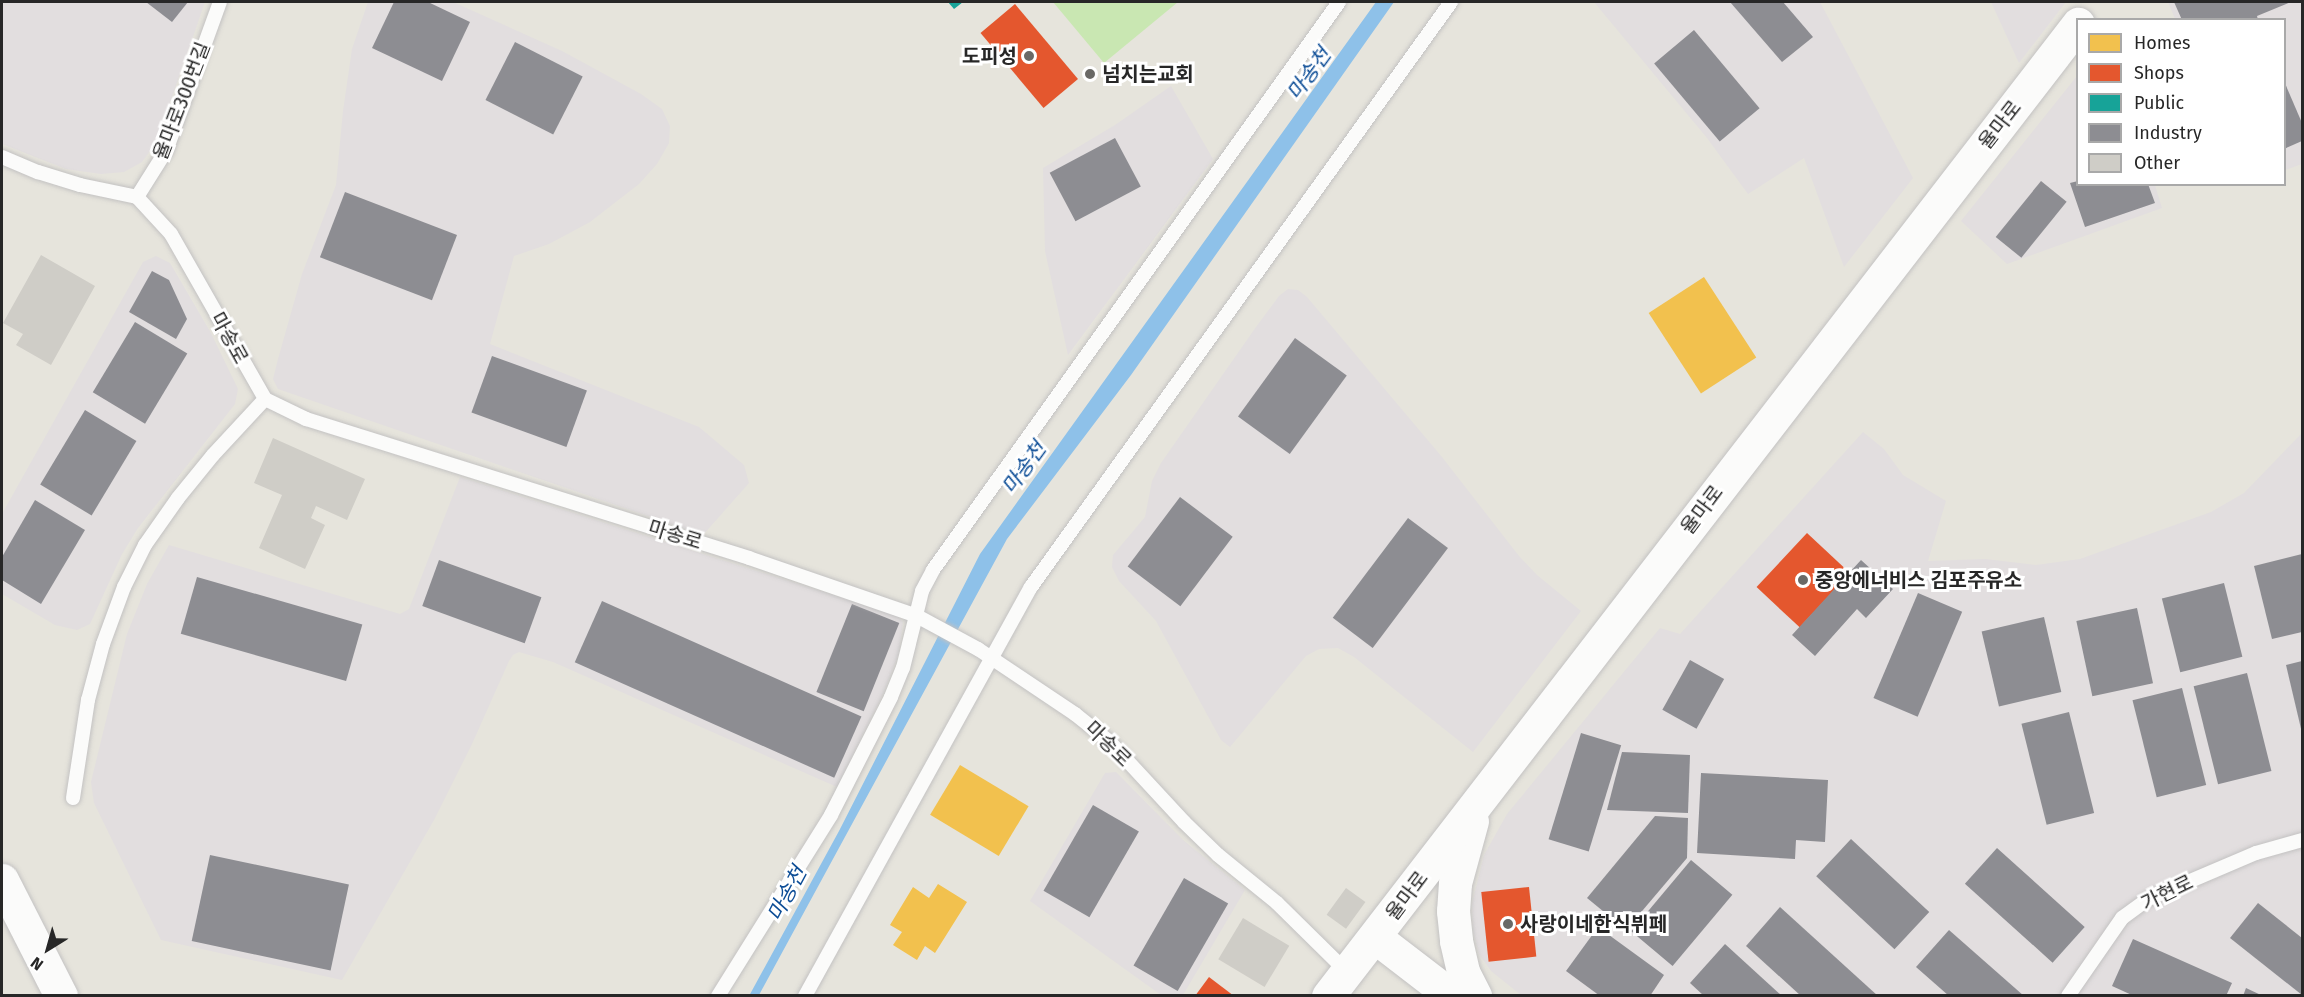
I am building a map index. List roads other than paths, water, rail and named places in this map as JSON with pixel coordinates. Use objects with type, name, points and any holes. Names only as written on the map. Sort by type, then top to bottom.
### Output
[{"type":"street","points":[[2083,18],[2095,2]]},
{"type":"street","name":"율마로","points":[[1337,983],[1375,937],[2076,27]]},
{"type":"street","points":[[1475,807],[1455,883],[1452,911],[1455,941],[1463,972],[1476,996]]},
{"type":"street","points":[[2,880],[61,996]]},
{"type":"street","points":[[1375,937],[1452,996]]},
{"type":"lane","name":"율마로300번길","points":[[137,197],[166,151],[220,2]]},
{"type":"lane","points":[[718,996],[831,815],[891,697],[903,668],[922,591],[933,570],[1339,2]]},
{"type":"lane","points":[[806,996],[1031,587],[1451,2]]},
{"type":"lane","points":[[2,157],[38,172],[80,185],[137,197]]},
{"type":"lane","name":"마송로","points":[[137,197],[171,234],[265,399],[306,418],[749,558],[915,615],[978,649],[1076,714],[1110,742],[1218,855],[1277,903],[1337,983]]},
{"type":"lane","points":[[73,798],[88,700],[103,644],[124,587],[145,545],[178,498],[213,455],[265,399]]},
{"type":"lane","name":"가현로","points":[[2068,996],[2122,918],[2148,899],[2256,853],[2302,840]]},
{"type":"water","points":[[1376,2],[1394,2],[1131,375],[1007,539],[759,995],[749,996],[839,831],[980,554]]},
{"type":"place","name":"도피성","points":[[1029,56]]},
{"type":"place","name":"넘치는교회","points":[[1090,74]]},
{"type":"place","name":"중앙에너비스 김포주유소","points":[[1803,580]]},
{"type":"place","name":"사랑이네한식뷔페","points":[[1508,924]]},
{"type":"water label","name":"마송천","points":[[1309,74]]},
{"type":"water label","name":"마송천","points":[[1024,468]]},
{"type":"water label","name":"마송천","points":[[787,894]]}]
